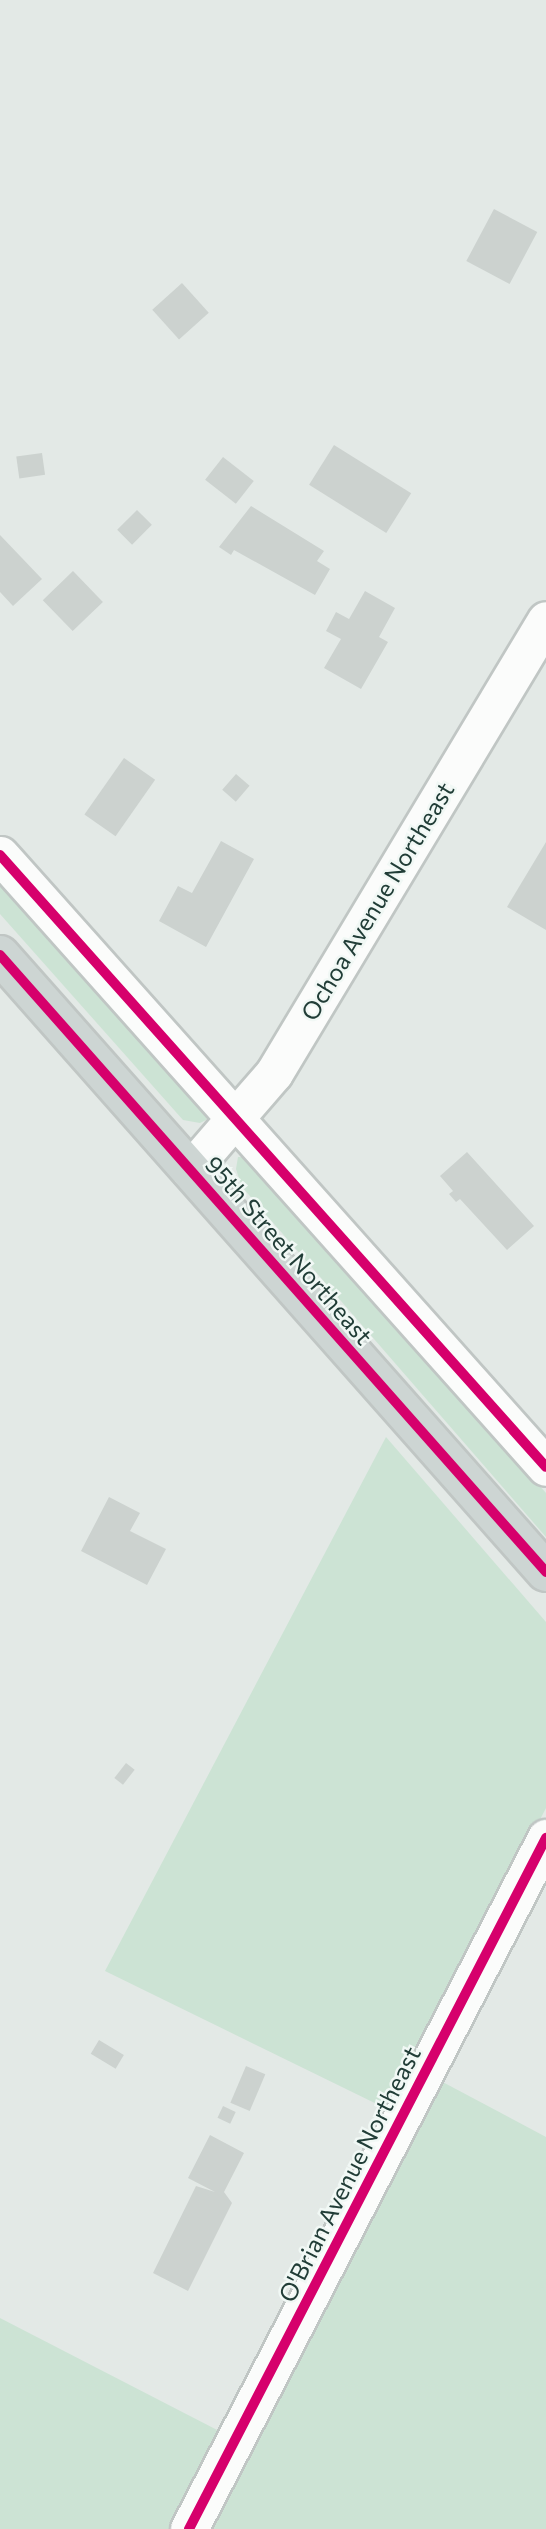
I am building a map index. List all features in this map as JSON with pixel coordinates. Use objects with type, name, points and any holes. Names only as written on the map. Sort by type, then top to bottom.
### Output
[{"type":"main road","name":"95th Street Northeast","points":[[0,955],[546,1572]]},
{"type":"street","name":"Ochoa Avenue Northeast","points":[[190,1170],[237,1119],[274,1073],[546,620]]},
{"type":"street","points":[[0,855],[546,1467]]},
{"type":"street","name":"O'Brian Avenue Northeast","points":[[189,2529],[546,1838]]},
{"type":"green space","points":[[0,873],[209,1114],[206,1120],[200,1123],[183,1120],[0,914]]},
{"type":"green space","points":[[238,1157],[246,1157],[318,1232],[546,1493],[546,1537],[242,1187],[236,1169]]},
{"type":"green space","points":[[386,1437],[546,1622],[546,1808],[389,2110],[105,1971]]},
{"type":"green space","points":[[437,2079],[546,2137],[546,2529],[201,2529]]},
{"type":"green space","points":[[0,2318],[223,2433],[172,2529],[0,2529]]},
{"type":"building","points":[[494,209],[537,232],[510,284],[466,261]]},
{"type":"building","points":[[182,283],[209,313],[179,339],[152,310]]},
{"type":"building","points":[[334,445],[411,493],[386,533],[309,485]]},
{"type":"building","points":[[42,453],[45,475],[19,478],[16,457]]},
{"type":"building","points":[[223,457],[254,481],[236,504],[205,480]]},
{"type":"building","points":[[251,506],[324,551],[317,561],[330,569],[315,595],[234,550],[231,555],[219,547]]},
{"type":"building","points":[[137,510],[152,525],[132,545],[117,530]]},
{"type":"building","points":[[0,535],[42,579],[13,606],[0,592]]},
{"type":"building","points":[[73,571],[103,602],[73,631],[43,600]]},
{"type":"building","points":[[365,591],[395,608],[379,637],[388,642],[361,689],[324,668],[341,639],[326,631],[336,612],[349,619]]},
{"type":"building","points":[[124,758],[155,780],[116,836],[84,815]]},
{"type":"building","points":[[236,774],[250,786],[236,802],[222,790]]},
{"type":"building","points":[[221,841],[254,859],[206,947],[159,921],[178,886],[192,893]]},
{"type":"building","points":[[546,842],[546,930],[507,907]]},
{"type":"building","points":[[467,1152],[534,1226],[507,1250],[460,1199],[456,1202],[449,1194],[453,1191],[440,1176]]},
{"type":"building","points":[[109,1497],[140,1513],[130,1531],[166,1549],[147,1585],[81,1551]]},
{"type":"building","points":[[126,1763],[135,1770],[123,1785],[114,1778]]},
{"type":"building","points":[[99,2040],[124,2055],[116,2069],[91,2054]]},
{"type":"building","points":[[246,2066],[265,2074],[250,2111],[230,2103]]},
{"type":"building","points":[[223,2106],[236,2112],[230,2124],[218,2118]]},
{"type":"building","points":[[210,2135],[244,2153],[224,2192],[232,2203],[188,2291],[153,2273],[196,2186],[215,2192],[188,2178]]},
{"type":"cycle path","points":[[0,855],[546,1467]]},
{"type":"cycle path","points":[[0,955],[546,1572]]},
{"type":"cycle path","points":[[189,2529],[546,1838]]}]
